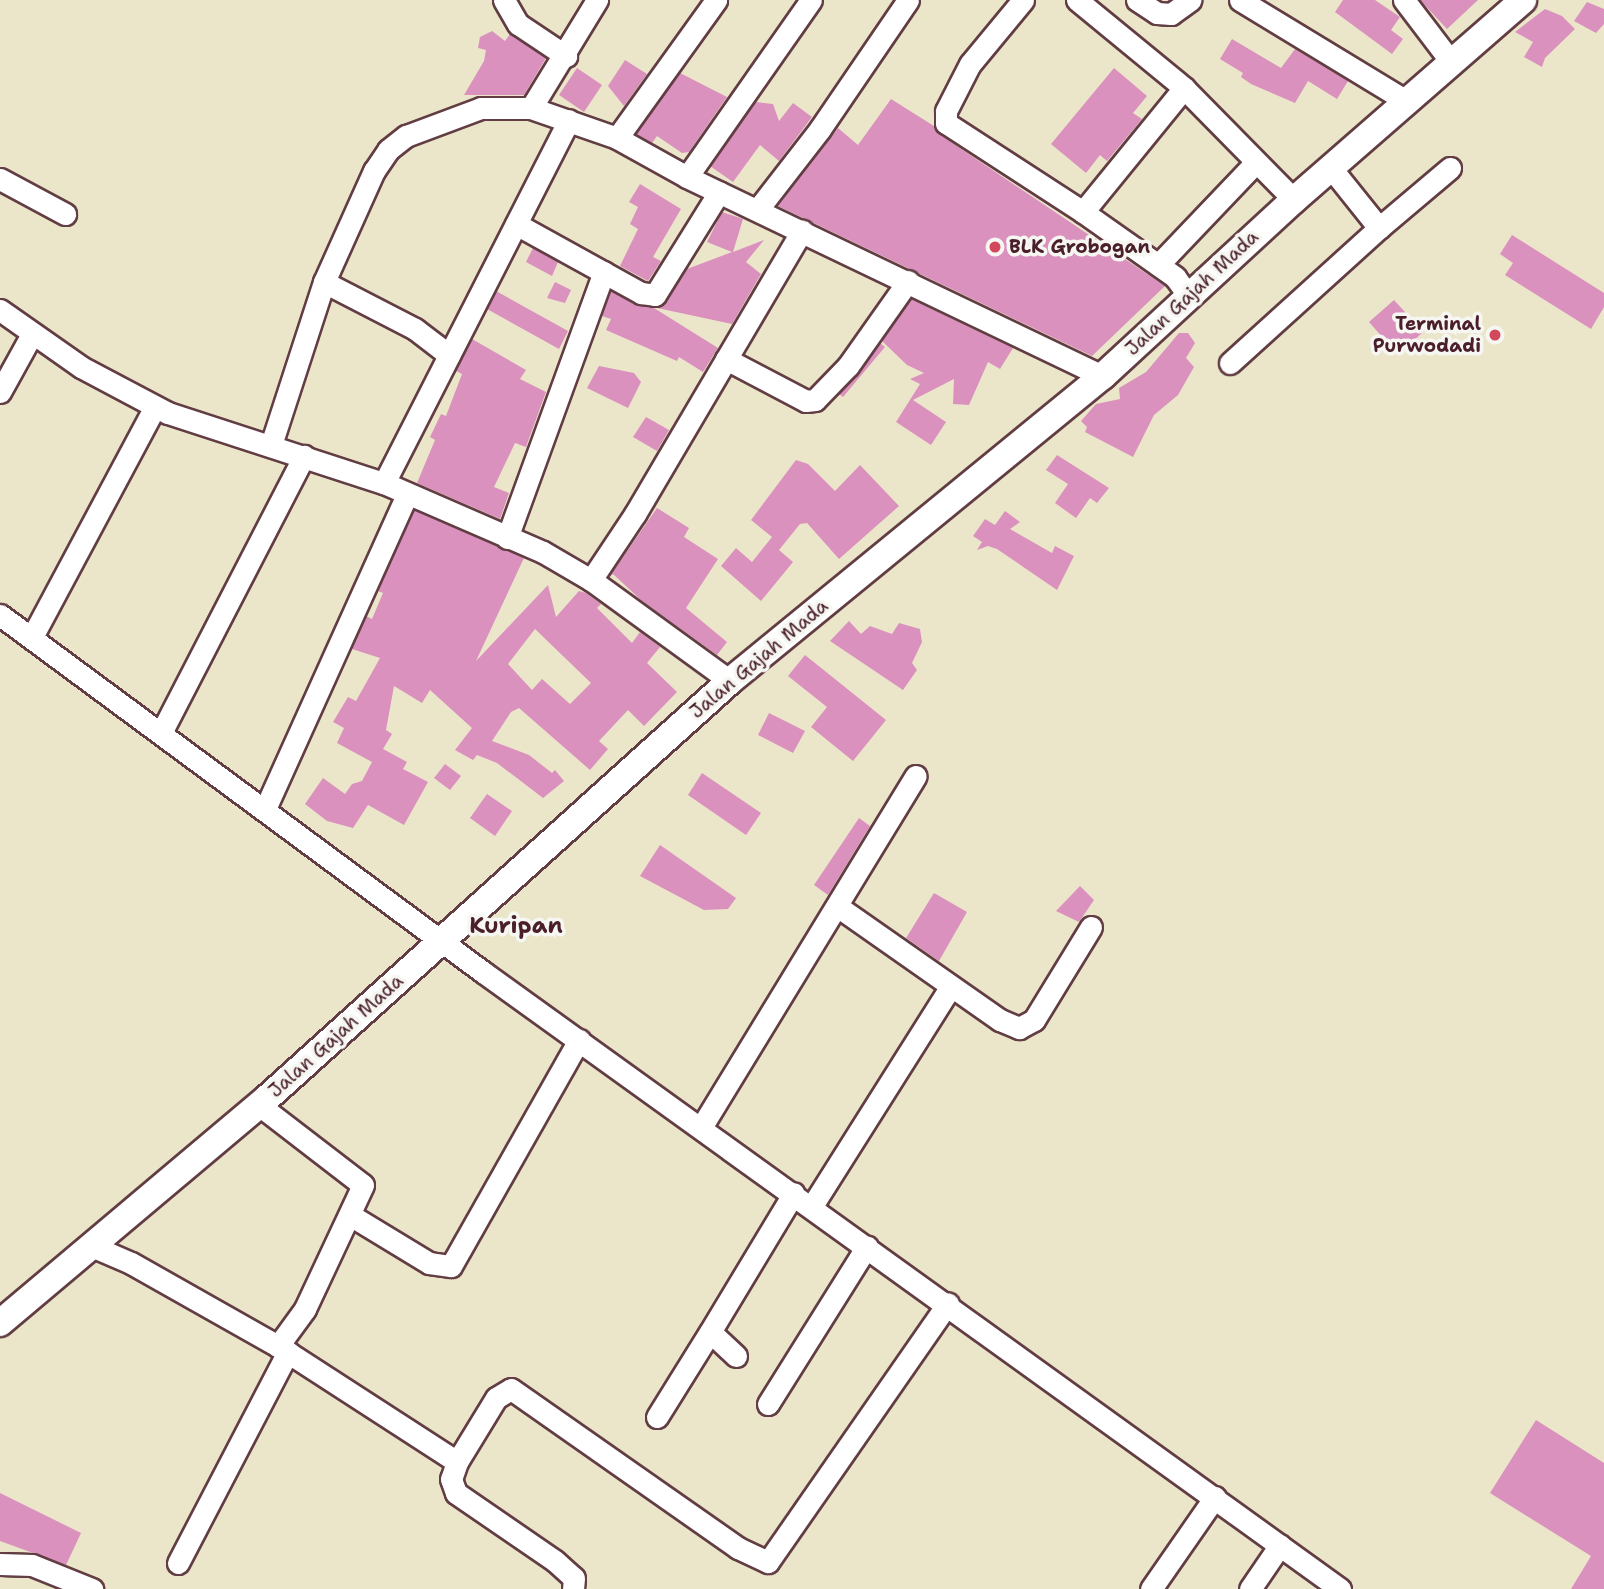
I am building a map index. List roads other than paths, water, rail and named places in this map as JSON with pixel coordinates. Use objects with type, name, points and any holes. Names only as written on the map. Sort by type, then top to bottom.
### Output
[{"type":"main road","name":"Jalan Gajah Mada","points":[[0,1323],[94,1247],[259,1105],[730,681],[1103,376],[1294,200],[1523,0]]},
{"type":"street","points":[[504,0],[517,24],[566,56]]},
{"type":"street","points":[[531,108],[566,56],[597,0]]},
{"type":"street","points":[[617,138],[716,0]]},
{"type":"street","points":[[687,177],[811,0]]},
{"type":"street","points":[[758,209],[820,129],[908,0]]},
{"type":"street","points":[[1023,0],[970,64],[946,111],[946,123],[1083,212],[1158,265],[1189,296]]},
{"type":"street","points":[[1077,0],[1184,88],[1294,200]]},
{"type":"street","points":[[1137,0],[1157,13],[1171,13],[1190,0]]},
{"type":"street","points":[[1240,0],[1408,102]]},
{"type":"street","points":[[1404,0],[1452,64]]},
{"type":"street","points":[[1083,212],[1184,88]]},
{"type":"street","points":[[271,446],[324,282],[358,202],[388,150],[406,136],[481,108],[531,108],[617,138],[687,177],[1103,376]]},
{"type":"street","points":[[384,483],[569,121]]},
{"type":"street","points":[[1158,265],[1256,162]]},
{"type":"street","points":[[1331,168],[1379,228]]},
{"type":"street","points":[[1230,363],[1379,228],[1450,168]]},
{"type":"street","points":[[0,179],[65,214]]},
{"type":"street","points":[[516,224],[641,293],[658,293],[719,192]]},
{"type":"street","points":[[591,580],[802,230]]},
{"type":"street","points":[[507,538],[604,272]]},
{"type":"street","points":[[726,359],[806,401],[815,400],[848,366],[908,281]]},
{"type":"street","points":[[324,282],[415,329],[450,355]]},
{"type":"street","points":[[0,310],[32,334],[155,407],[384,483],[507,538],[591,580],[730,681]]},
{"type":"street","points":[[0,393],[32,334]]},
{"type":"street","points":[[32,637],[155,407]]},
{"type":"street","points":[[161,733],[304,456]]},
{"type":"street","points":[[265,809],[407,494]]},
{"type":"street","points":[[0,615],[442,942],[702,1126],[1340,1589]]},
{"type":"street","points":[[702,1126],[915,776]]},
{"type":"street","points":[[837,906],[1000,1020],[1027,1026],[1091,927]]},
{"type":"street","points":[[812,1206],[951,986]]},
{"type":"street","points":[[350,1215],[429,1263],[451,1266],[579,1040]]},
{"type":"street","points":[[178,1563],[363,1188],[361,1179],[259,1105]]},
{"type":"street","points":[[657,1417],[794,1193]]},
{"type":"street","points":[[768,1404],[867,1246]]},
{"type":"street","points":[[94,1247],[131,1263],[283,1349],[457,1462]]},
{"type":"street","points":[[573,1589],[573,1578],[555,1561],[456,1493],[451,1479],[457,1462],[496,1398],[511,1389],[738,1548],[768,1562],[947,1303]]},
{"type":"street","points":[[710,1332],[736,1356]]},
{"type":"street","points":[[1151,1589],[1215,1497]]},
{"type":"street","points":[[1250,1589],[1280,1545]]},
{"type":"street","points":[[0,1564],[32,1565],[92,1589]]},
{"type":"place","name":"BLK Grobogan","points":[[995,247]]},
{"type":"place","name":"Terminal Purwodadi","points":[[1495,335]]},
{"type":"district","name":"Kuripan","points":[[516,925]]}]
